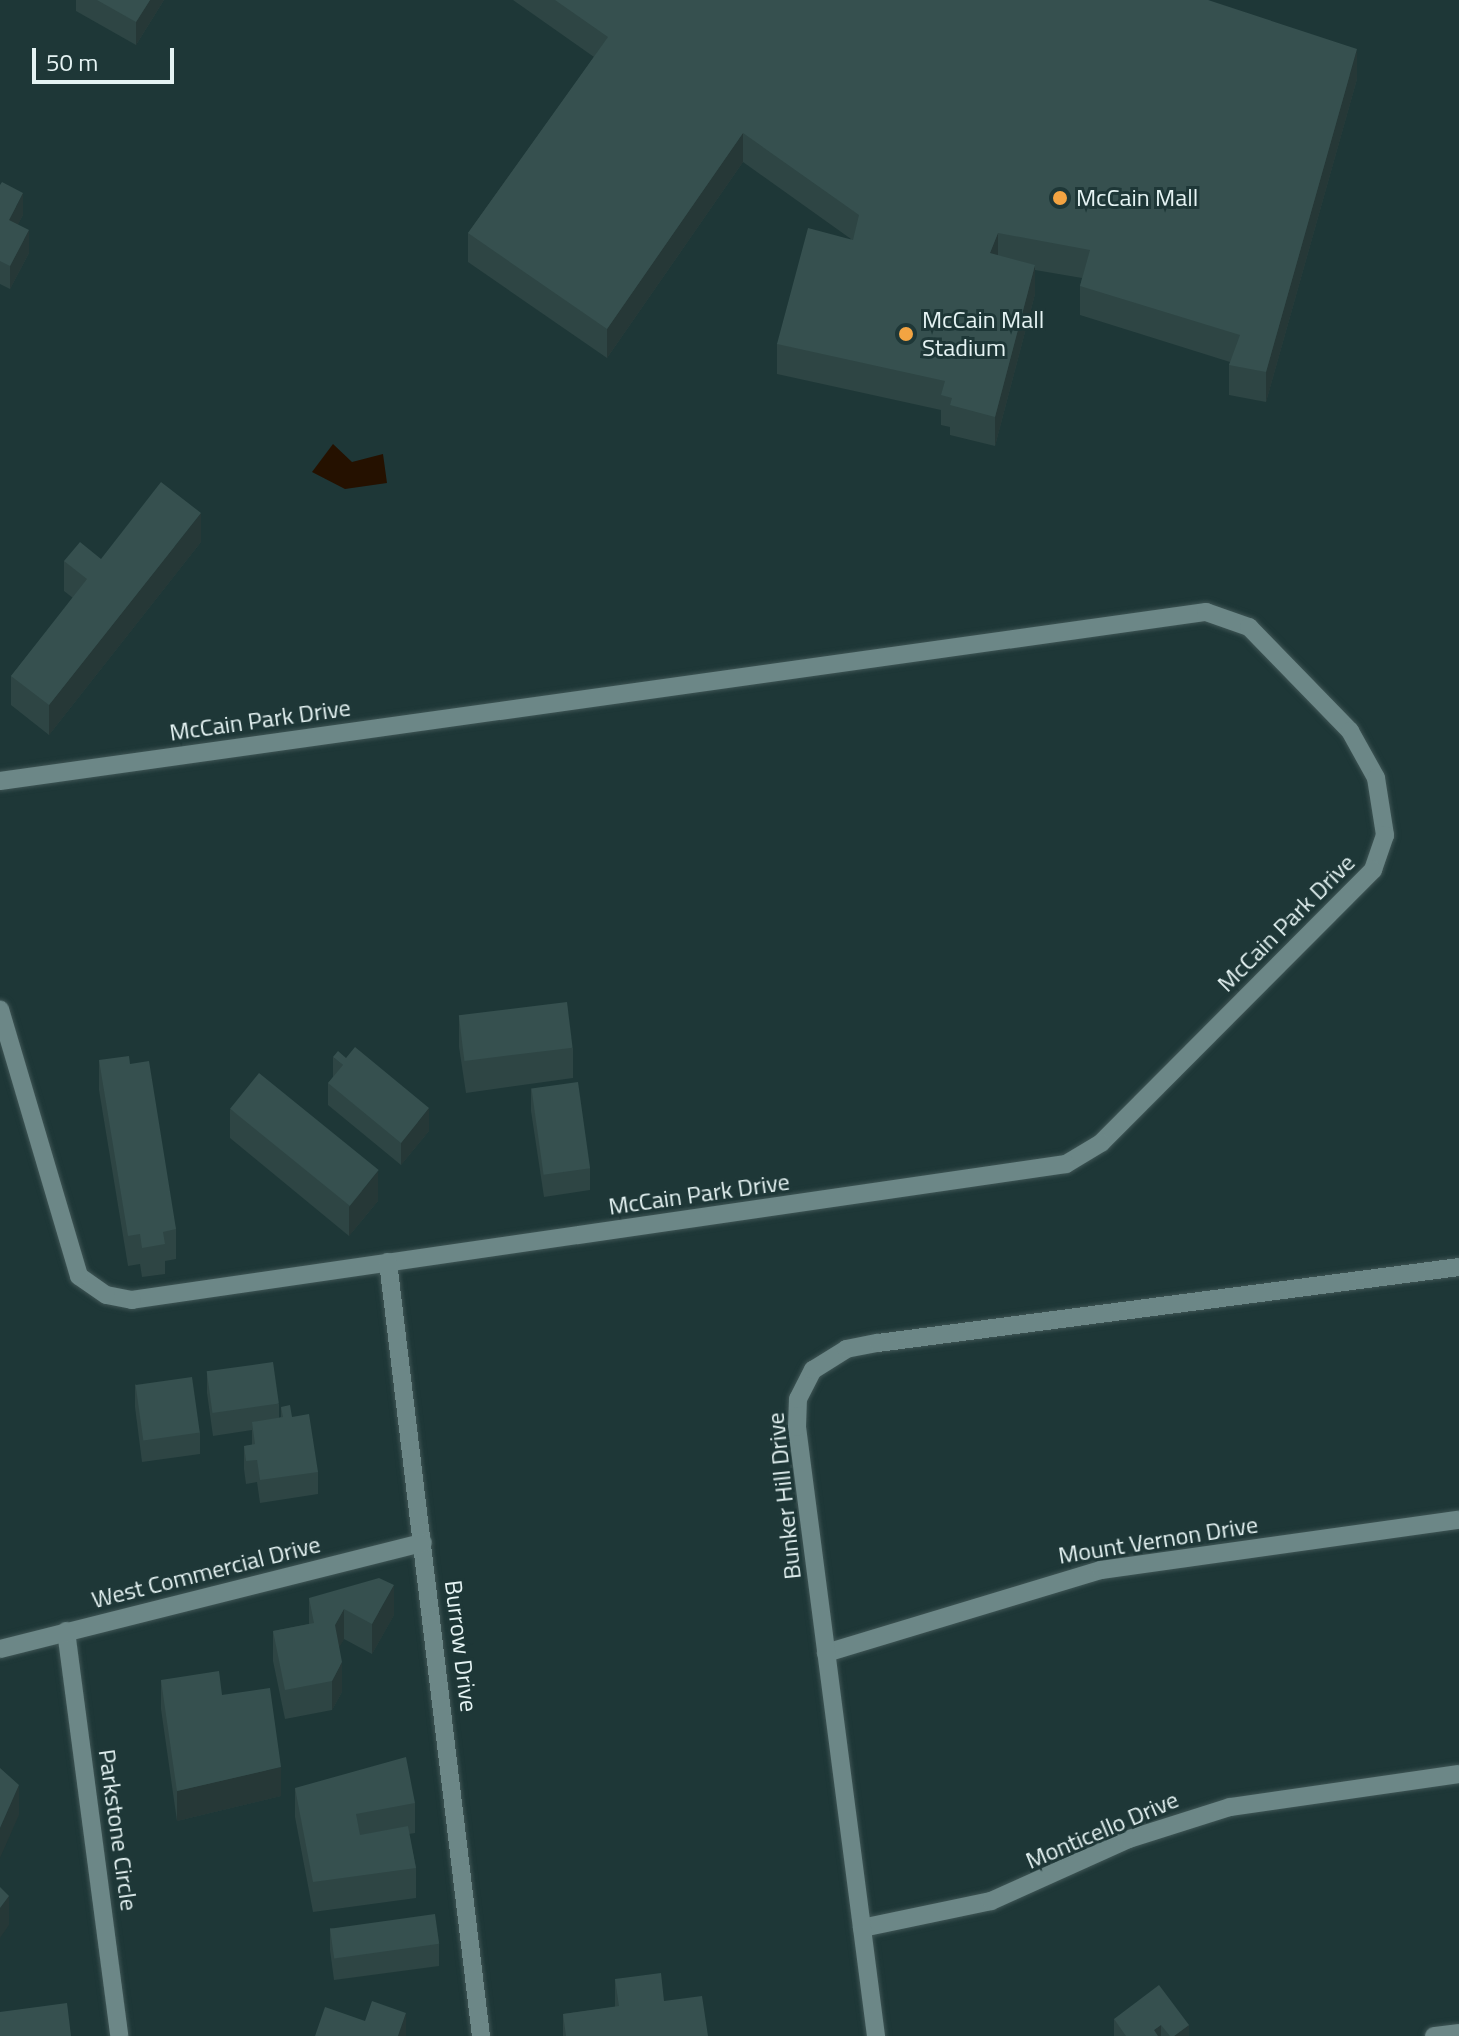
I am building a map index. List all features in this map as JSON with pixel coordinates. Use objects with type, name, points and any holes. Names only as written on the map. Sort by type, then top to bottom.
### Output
[{"type":"street","name":"McCain Park Drive","points":[[0,781],[1206,612],[1249,627],[1366,757],[1385,835],[1373,870],[1082,1158],[1033,1173],[132,1300],[96,1290],[75,1267],[0,1009]]},
{"type":"street","name":"Burrow Drive","points":[[388,1262],[481,2036]]},
{"type":"street","name":"Bunker Hill Drive","points":[[876,2036],[797,1427],[804,1383],[829,1356],[878,1343],[1459,1267]]},
{"type":"street","name":"Mount Vernon Drive","points":[[826,1653],[1101,1570],[1459,1520]]},
{"type":"street","name":"West Commercial Drive","points":[[0,1649],[423,1543]]},
{"type":"street","name":"Parkstone Circle","points":[[66,1631],[119,2036]]},
{"type":"street","name":"Monticello Drive","points":[[862,1928],[991,1901],[1129,1839],[1230,1807],[1459,1774]]},
{"type":"street","points":[[1434,2036],[1459,2033]]},
{"type":"shaded area","points":[[333,444],[352,462],[383,454],[387,483],[345,489],[312,472]]},
{"type":"building","points":[[97,0],[150,0],[136,22]]},
{"type":"building","name":"McCain Mall","points":[[555,0],[1208,0],[1357,49],[1266,372],[1229,365],[1240,335],[1080,286],[1090,250],[998,233],[990,253],[1035,265],[995,417],[950,405],[952,398],[941,395],[945,381],[777,344],[808,228],[853,240],[859,215],[743,133],[607,329],[468,233],[608,37]]},
{"type":"building","points":[[2,182],[23,193],[9,220],[29,230],[10,266],[0,261]]},
{"type":"building","points":[[161,482],[201,513],[49,705],[11,676],[87,579],[64,561],[80,542],[101,559]]},
{"type":"building","points":[[567,1002],[573,1048],[464,1061],[459,1015]]},
{"type":"building","points":[[355,1047],[429,1108],[401,1143],[328,1083],[343,1065],[333,1057],[338,1051],[346,1058]]},
{"type":"building","points":[[129,1056],[130,1064],[149,1061],[176,1229],[163,1232],[165,1244],[142,1248],[140,1234],[128,1236],[99,1060]]},
{"type":"building","points":[[259,1073],[379,1170],[350,1206],[230,1109]]},
{"type":"building","points":[[578,1082],[590,1168],[544,1175],[531,1089]]},
{"type":"building","points":[[273,1362],[279,1404],[212,1413],[207,1371]]},
{"type":"building","points":[[192,1377],[200,1432],[143,1440],[136,1385]]},
{"type":"building","points":[[290,1405],[292,1417],[309,1414],[318,1472],[260,1480],[257,1460],[246,1461],[244,1446],[255,1444],[252,1422],[283,1417],[281,1407]]},
{"type":"building","points":[[379,1578],[394,1585],[372,1624],[344,1609],[335,1625],[342,1662],[332,1681],[285,1690],[273,1631],[314,1623],[309,1598]]},
{"type":"building","points":[[219,1671],[222,1695],[270,1688],[281,1767],[177,1791],[161,1680]]},
{"type":"building","points":[[406,1757],[415,1803],[356,1814],[360,1835],[408,1826],[416,1868],[313,1882],[295,1788]]},
{"type":"building","points":[[0,1768],[19,1785],[0,1828]]},
{"type":"building","points":[[0,1887],[9,1896],[0,1908]]},
{"type":"building","points":[[435,1914],[439,1944],[334,1958],[330,1929]]},
{"type":"building","points":[[661,1973],[664,2001],[702,1996],[708,2036],[566,2036],[563,2014],[619,2006],[615,1979]]},
{"type":"building","points":[[1159,1985],[1189,2025],[1174,2036],[1170,2036],[1161,2025],[1154,2030],[1158,2036],[1126,2036],[1114,2019]]},
{"type":"building","points":[[372,2001],[406,2013],[398,2036],[315,2036],[325,2007],[365,2021]]},
{"type":"building","points":[[67,2003],[71,2036],[0,2036],[0,2012]]},
{"type":"place","name":"McCain Mall","points":[[1060,198]]},
{"type":"place","name":"McCain Mall Stadium","points":[[906,334]]}]
